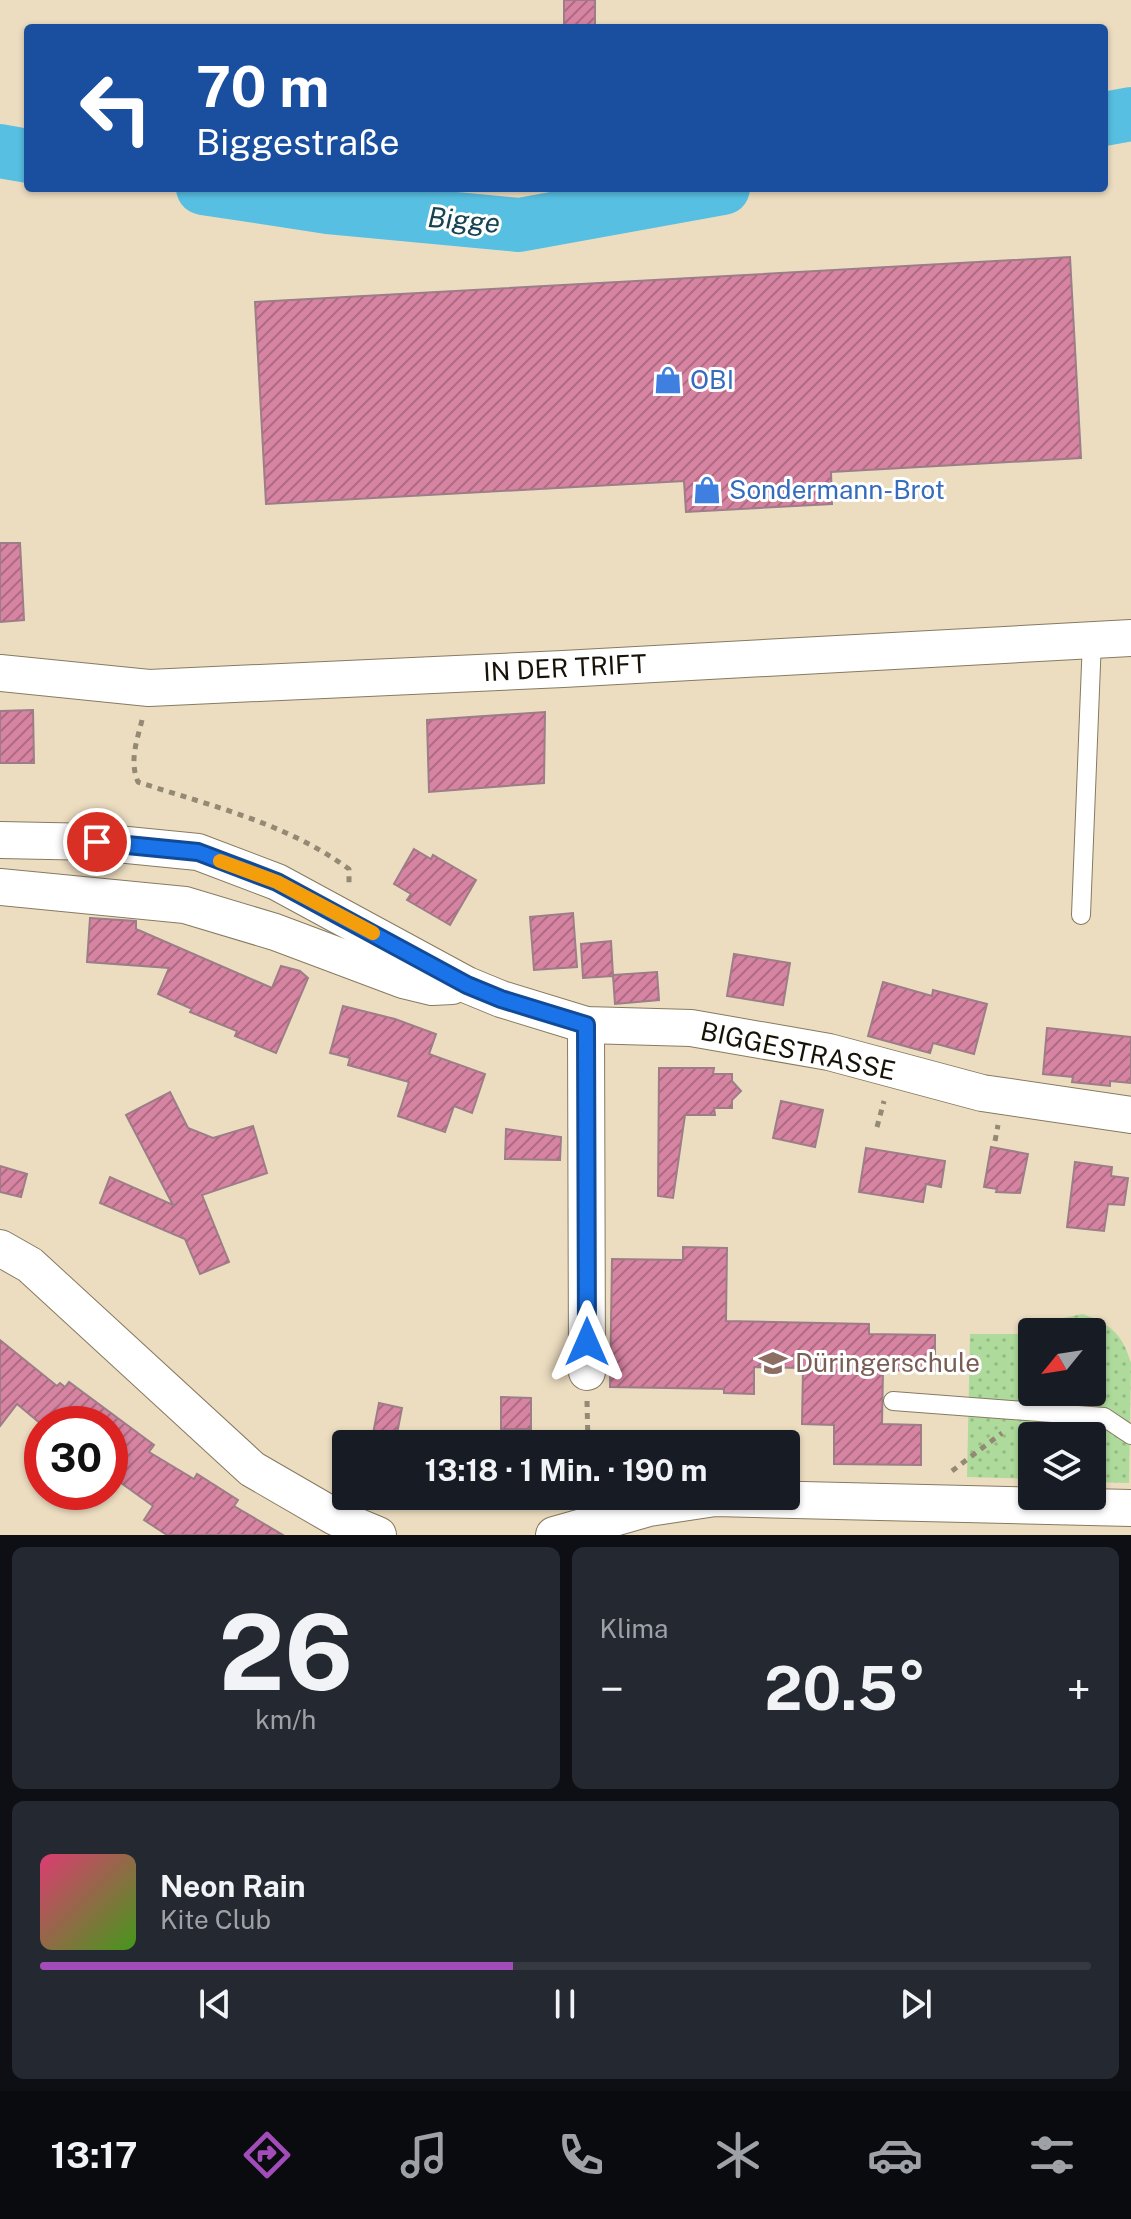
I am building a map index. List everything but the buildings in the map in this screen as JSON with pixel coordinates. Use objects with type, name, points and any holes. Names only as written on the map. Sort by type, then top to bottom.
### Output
[{"type":"street","name":"IN DER TRIFT","points":[[0,673],[149,688],[1131,638]]},
{"type":"street","name":"BIGGESTRASSE","points":[[0,840],[97,842],[198,852],[277,882],[467,985],[501,999],[586,1025],[691,1028],[829,1052],[982,1093],[1131,1115]]},
{"type":"street","name":"BIGGESTRASSE","points":[[0,887],[185,905],[275,932],[403,980],[432,987],[467,985]]},
{"type":"street","points":[[586,1025],[587,1372]]},
{"type":"street","points":[[0,1248],[30,1265],[252,1469],[335,1517],[378,1535]]},
{"type":"street","points":[[554,1535],[649,1508],[715,1498],[1131,1508]]},
{"type":"lane","points":[[1081,915],[1092,640]]},
{"type":"lane","points":[[893,1401],[1104,1417],[1131,1435]]},
{"type":"path","points":[[149,688],[133,760],[138,782],[223,807],[321,849],[349,869],[348,891],[341,915]]},
{"type":"path","points":[[587,1372],[588,1430]]},
{"type":"path","points":[[910,1503],[1030,1412]]},
{"type":"green space","points":[[1083,1314],[1092,1318],[1064,1318]]},
{"type":"green space","points":[[1106,1325],[1114,1331],[1124,1344],[1131,1363],[1129,1483],[1106,1482],[1106,1422],[1018,1422],[1018,1479],[967,1477],[970,1334],[1018,1334],[1018,1406],[1106,1406]]},
{"type":"waterway","name":"Bigge","points":[[1108,118],[1131,114]]},
{"type":"waterway","name":"Bigge","points":[[0,151],[24,155]]},
{"type":"waterway","name":"Bigge","points":[[229,192],[328,207],[519,225],[701,192]]},
{"type":"slow traffic","points":[[220,861],[277,882],[373,933]]},
{"type":"place","name":"OBI","points":[[668,380]]},
{"type":"place","name":"Sondermann-Brot","points":[[707,490]]},
{"type":"place","name":"Düringerschule","points":[[773,1363]]},
{"type":"route","points":[[97,842],[198,852],[277,882],[467,985],[501,999],[586,1025],[587,1342]]}]
